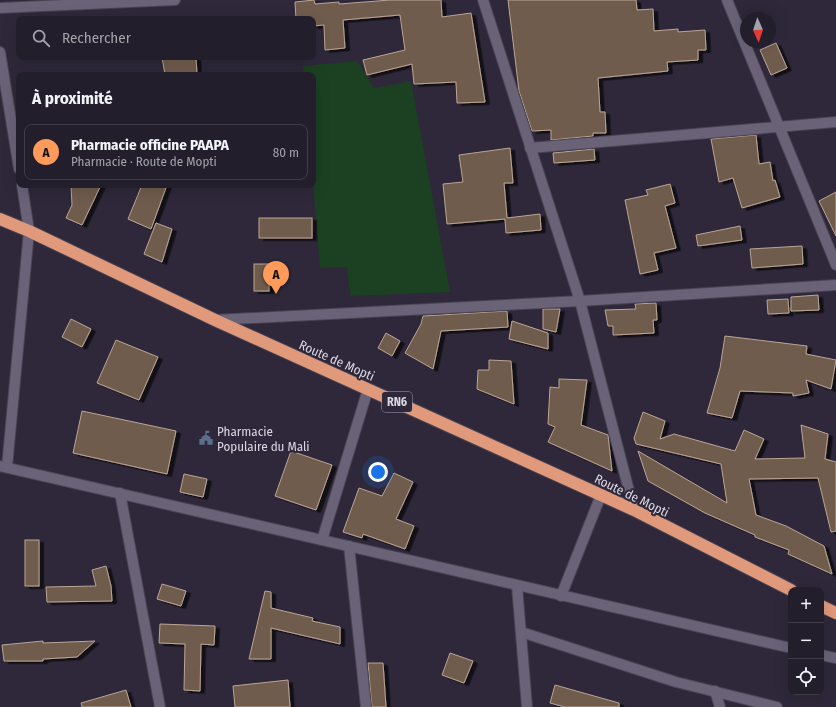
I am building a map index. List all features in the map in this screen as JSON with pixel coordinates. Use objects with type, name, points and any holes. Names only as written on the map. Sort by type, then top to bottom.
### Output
[{"type":"highway","name":"Route de Mopti","points":[[0,219],[29,231],[215,320],[634,510],[788,588]]},
{"type":"highway","points":[[824,607],[836,613]]},
{"type":"street","points":[[0,8],[175,0]]},
{"type":"street","points":[[484,0],[580,301],[634,510]]},
{"type":"street","points":[[727,0],[836,265]]},
{"type":"street","points":[[0,52],[16,151]]},
{"type":"street","points":[[530,148],[836,122]]},
{"type":"street","points":[[22,188],[29,231],[4,466],[517,586],[788,647]]},
{"type":"street","points":[[215,320],[580,301],[836,285]]},
{"type":"street","points":[[322,540],[368,389]]},
{"type":"street","points":[[120,493],[160,707]]},
{"type":"street","points":[[561,596],[601,495]]},
{"type":"street","points":[[349,546],[366,707]]},
{"type":"street","points":[[517,586],[527,707]]},
{"type":"street","points":[[521,632],[676,682],[777,707]]},
{"type":"street","points":[[824,656],[836,658]]},
{"type":"street","points":[[715,691],[720,707]]},
{"type":"green space","points":[[357,61],[374,88],[411,81],[450,292],[350,296],[347,267],[320,268],[313,188],[316,188],[316,72],[304,72],[303,66]]},
{"type":"building","points":[[314,0],[315,4],[339,2],[339,4],[390,0],[441,0],[442,17],[471,13],[485,102],[457,103],[456,82],[414,84],[412,64],[367,75],[363,60],[405,50],[400,15],[343,20],[345,48],[325,50],[324,25],[316,26],[316,16],[296,16],[295,2]]},
{"type":"building","points":[[508,0],[636,0],[637,10],[653,9],[654,31],[678,29],[678,32],[705,30],[706,50],[698,50],[698,60],[667,62],[668,71],[598,78],[600,112],[605,112],[606,133],[593,133],[593,136],[551,140],[551,130],[532,131],[519,91]]},
{"type":"building","points":[[776,43],[787,68],[771,75],[760,50],[765,48],[776,48]]},
{"type":"building","points":[[162,60],[196,60],[197,72],[164,72]]},
{"type":"building","points":[[756,135],[759,164],[770,162],[773,181],[775,180],[780,197],[742,208],[733,178],[719,182],[711,139]]},
{"type":"building","points":[[510,148],[513,183],[504,183],[507,218],[540,214],[541,230],[506,233],[505,219],[447,224],[443,184],[463,182],[459,155]]},
{"type":"building","points":[[594,149],[595,160],[554,163],[553,153]]},
{"type":"building","points":[[670,184],[675,203],[665,206],[676,248],[654,253],[658,270],[640,274],[625,200],[648,195],[646,190]]},
{"type":"building","points":[[71,188],[100,188],[82,225],[66,218],[72,205]]},
{"type":"building","points":[[141,188],[166,188],[151,229],[128,219]]},
{"type":"building","points":[[836,192],[836,236],[819,201]]},
{"type":"building","points":[[259,218],[312,218],[312,238],[259,238]]},
{"type":"building","points":[[156,223],[172,229],[162,262],[144,254]]},
{"type":"building","points":[[740,226],[742,240],[698,246],[696,235]]},
{"type":"building","points":[[802,246],[803,264],[752,268],[750,249]]},
{"type":"building","points":[[254,264],[269,264],[269,291],[254,291]]},
{"type":"building","points":[[818,295],[819,310],[791,311],[791,297]]},
{"type":"building","points":[[788,299],[789,313],[768,314],[767,300]]},
{"type":"building","points":[[656,303],[657,320],[653,320],[654,333],[613,335],[613,326],[608,326],[605,310],[636,309],[635,304]]},
{"type":"building","points":[[543,309],[560,309],[556,332],[543,329]]},
{"type":"building","points":[[507,311],[508,327],[441,331],[433,369],[405,353],[421,324],[423,316]]},
{"type":"building","points":[[71,319],[91,329],[82,347],[62,337]]},
{"type":"building","points":[[512,321],[548,333],[548,349],[509,339]]},
{"type":"building","points":[[386,333],[400,341],[392,356],[378,348]]},
{"type":"building","points":[[725,336],[807,346],[806,354],[836,360],[831,389],[806,380],[809,393],[793,396],[793,393],[740,391],[732,418],[707,413],[720,368]]},
{"type":"building","points":[[116,340],[158,357],[139,400],[97,383]]},
{"type":"building","points":[[489,360],[511,361],[514,404],[477,389],[478,370],[489,370]]},
{"type":"building","points":[[559,379],[587,380],[581,425],[608,435],[612,471],[548,442],[555,427],[548,424],[550,387],[559,388]]},
{"type":"building","points":[[82,411],[176,431],[167,474],[73,453]]},
{"type":"building","points":[[643,412],[665,421],[660,439],[674,434],[735,451],[744,430],[764,439],[755,459],[805,458],[801,425],[828,434],[825,459],[836,462],[836,531],[831,532],[818,478],[749,479],[756,515],[786,526],[824,546],[832,574],[788,554],[789,550],[755,537],[755,535],[705,513],[648,481],[638,451],[727,503],[721,464],[636,444],[634,438]]},
{"type":"building","points":[[291,451],[332,465],[316,510],[275,496]]},
{"type":"building","points":[[394,473],[413,482],[396,519],[414,526],[405,549],[363,534],[362,538],[343,532],[359,488],[382,496]]},
{"type":"building","points":[[184,474],[207,479],[203,497],[180,492]]},
{"type":"building","points":[[25,540],[39,540],[39,586],[25,586]]},
{"type":"building","points":[[106,566],[111,586],[112,601],[47,602],[46,587],[96,586],[92,570]]},
{"type":"building","points":[[162,584],[186,591],[181,606],[157,599]]},
{"type":"building","points":[[265,591],[271,592],[271,608],[313,618],[312,621],[340,627],[340,644],[271,628],[271,659],[249,659]]},
{"type":"building","points":[[160,624],[215,626],[214,645],[201,644],[200,691],[184,690],[185,644],[159,643]]},
{"type":"building","points":[[43,641],[43,643],[95,641],[77,657],[43,659],[43,661],[4,661],[2,645]]},
{"type":"building","points":[[450,653],[473,661],[464,683],[442,675]]},
{"type":"building","points":[[368,663],[383,663],[386,707],[372,707]]},
{"type":"building","points":[[288,680],[290,707],[235,707],[233,686]]},
{"type":"building","points":[[555,685],[619,703],[619,707],[565,707],[550,703]]},
{"type":"building","points":[[126,690],[131,707],[82,707],[81,703]]},
{"type":"place","name":"Pharmacie officine PAAPA","points":[[276,294]]},
{"type":"place","name":"Pharmacie Populaire du Mali","points":[[206,438]]}]
